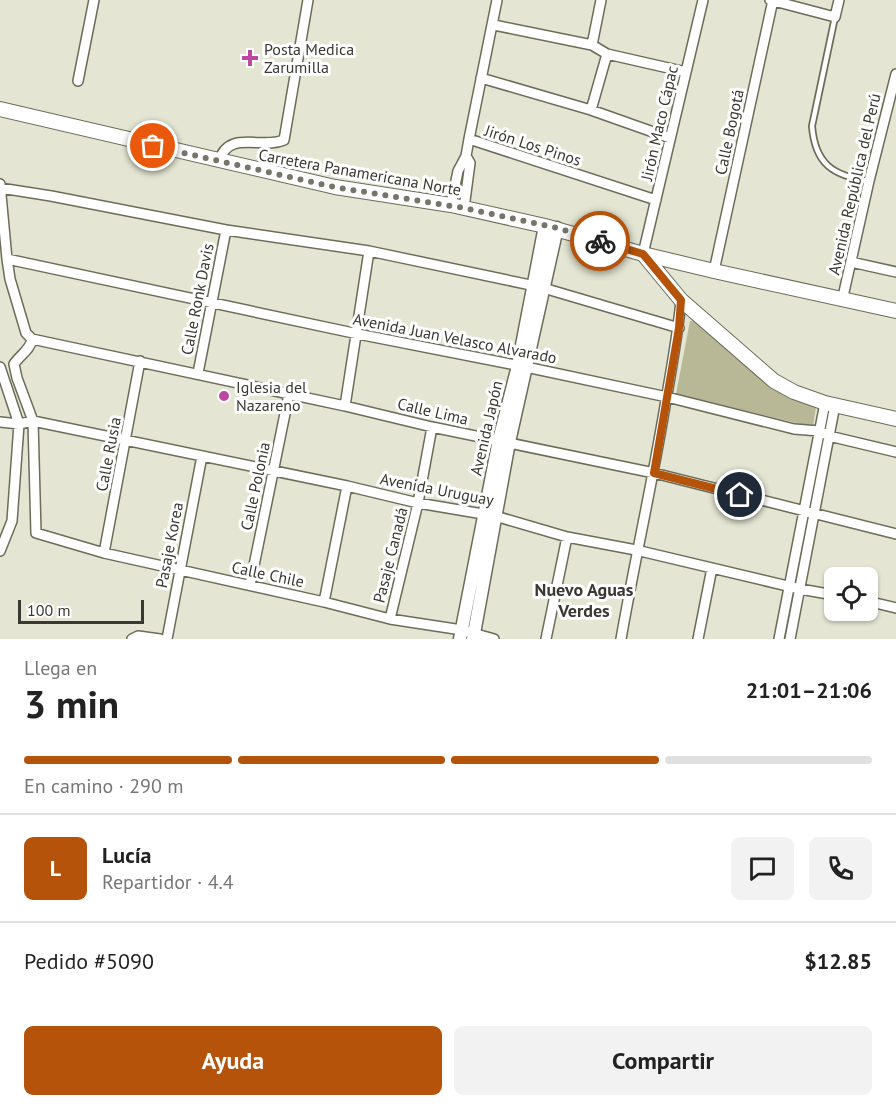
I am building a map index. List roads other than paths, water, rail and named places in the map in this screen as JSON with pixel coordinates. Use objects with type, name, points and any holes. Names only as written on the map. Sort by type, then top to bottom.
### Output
[{"type":"main road","name":"Carretera Panamericana Norte","points":[[0,109],[334,187],[458,206],[551,227],[643,254],[842,301],[896,311]]},
{"type":"main road","points":[[643,254],[681,300],[774,381],[794,392],[830,404],[896,419]]},
{"type":"street","points":[[78,81],[94,0]]},
{"type":"street","points":[[219,161],[224,150],[231,144],[284,141],[308,0]]},
{"type":"street","name":"Jirón Los Pinos","points":[[497,0],[494,25],[469,139],[656,200]]},
{"type":"street","points":[[592,45],[601,0]]},
{"type":"street","name":"Jirón Maco Cápac","points":[[643,254],[703,0]]},
{"type":"street","points":[[772,0],[835,17],[839,0]]},
{"type":"street","name":"Calle Bogotá","points":[[714,271],[772,0]]},
{"type":"street","points":[[494,25],[592,45],[607,54],[686,72]]},
{"type":"street","points":[[591,110],[607,54]]},
{"type":"street","name":"Avenida República del Perú","points":[[842,301],[869,182],[891,113],[896,74]]},
{"type":"street","points":[[481,78],[591,110],[670,138]]},
{"type":"street","points":[[458,206],[470,163],[466,156],[469,139]]},
{"type":"street","points":[[0,422],[19,424],[33,421],[14,364],[31,345],[32,339],[26,333],[10,279],[0,187],[226,230],[369,252],[538,287],[679,328]]},
{"type":"street","name":"Avenida Japón","points":[[467,635],[504,441],[551,227]]},
{"type":"street","name":"Calle Ronk Davis","points":[[198,374],[226,230]]},
{"type":"street","points":[[345,406],[369,252]]},
{"type":"street","name":"Avenida Juan Velasco Alvarado","points":[[7,259],[667,397],[794,429],[819,431],[829,436],[896,452]]},
{"type":"street","points":[[851,262],[896,272]]},
{"type":"street","points":[[621,639],[636,550],[654,473],[679,328],[681,300]]},
{"type":"street","name":"Calle Lima","points":[[32,339],[345,406],[432,428],[654,473],[896,534]]},
{"type":"street","name":"Calle Rusia","points":[[104,553],[140,361]]},
{"type":"street","points":[[0,367],[19,424],[12,521],[0,550]]},
{"type":"street","name":"Calle Polonia","points":[[250,585],[289,394]]},
{"type":"street","points":[[779,639],[819,431],[830,404]]},
{"type":"street","points":[[790,639],[829,436],[830,404]]},
{"type":"street","name":"Avenida Uruguay","points":[[33,421],[347,486],[418,503],[490,514],[567,537],[636,550],[824,593]]},
{"type":"street","name":"Calle Chile","points":[[33,421],[36,532],[104,553],[390,619],[494,639]]},
{"type":"street","name":"Pasaje Canadá","points":[[390,619],[418,503],[432,428]]},
{"type":"street","name":"Pasaje Korea","points":[[167,639],[201,456]]},
{"type":"street","points":[[324,602],[347,486]]},
{"type":"street","points":[[546,639],[567,537]]},
{"type":"street","points":[[698,639],[712,568]]},
{"type":"street","points":[[878,604],[896,608]]},
{"type":"street","points":[[132,639],[138,636],[160,639]]},
{"type":"lane","points":[[835,17],[812,126],[814,144],[825,165],[849,178],[869,182]]},
{"type":"place","name":"Posta Medica Zarumilla","points":[[250,58]]},
{"type":"place","name":"Iglesia del Nazareno","points":[[224,396]]},
{"type":"district","name":"Nuevo Aguas Verdes","points":[[584,600]]}]
